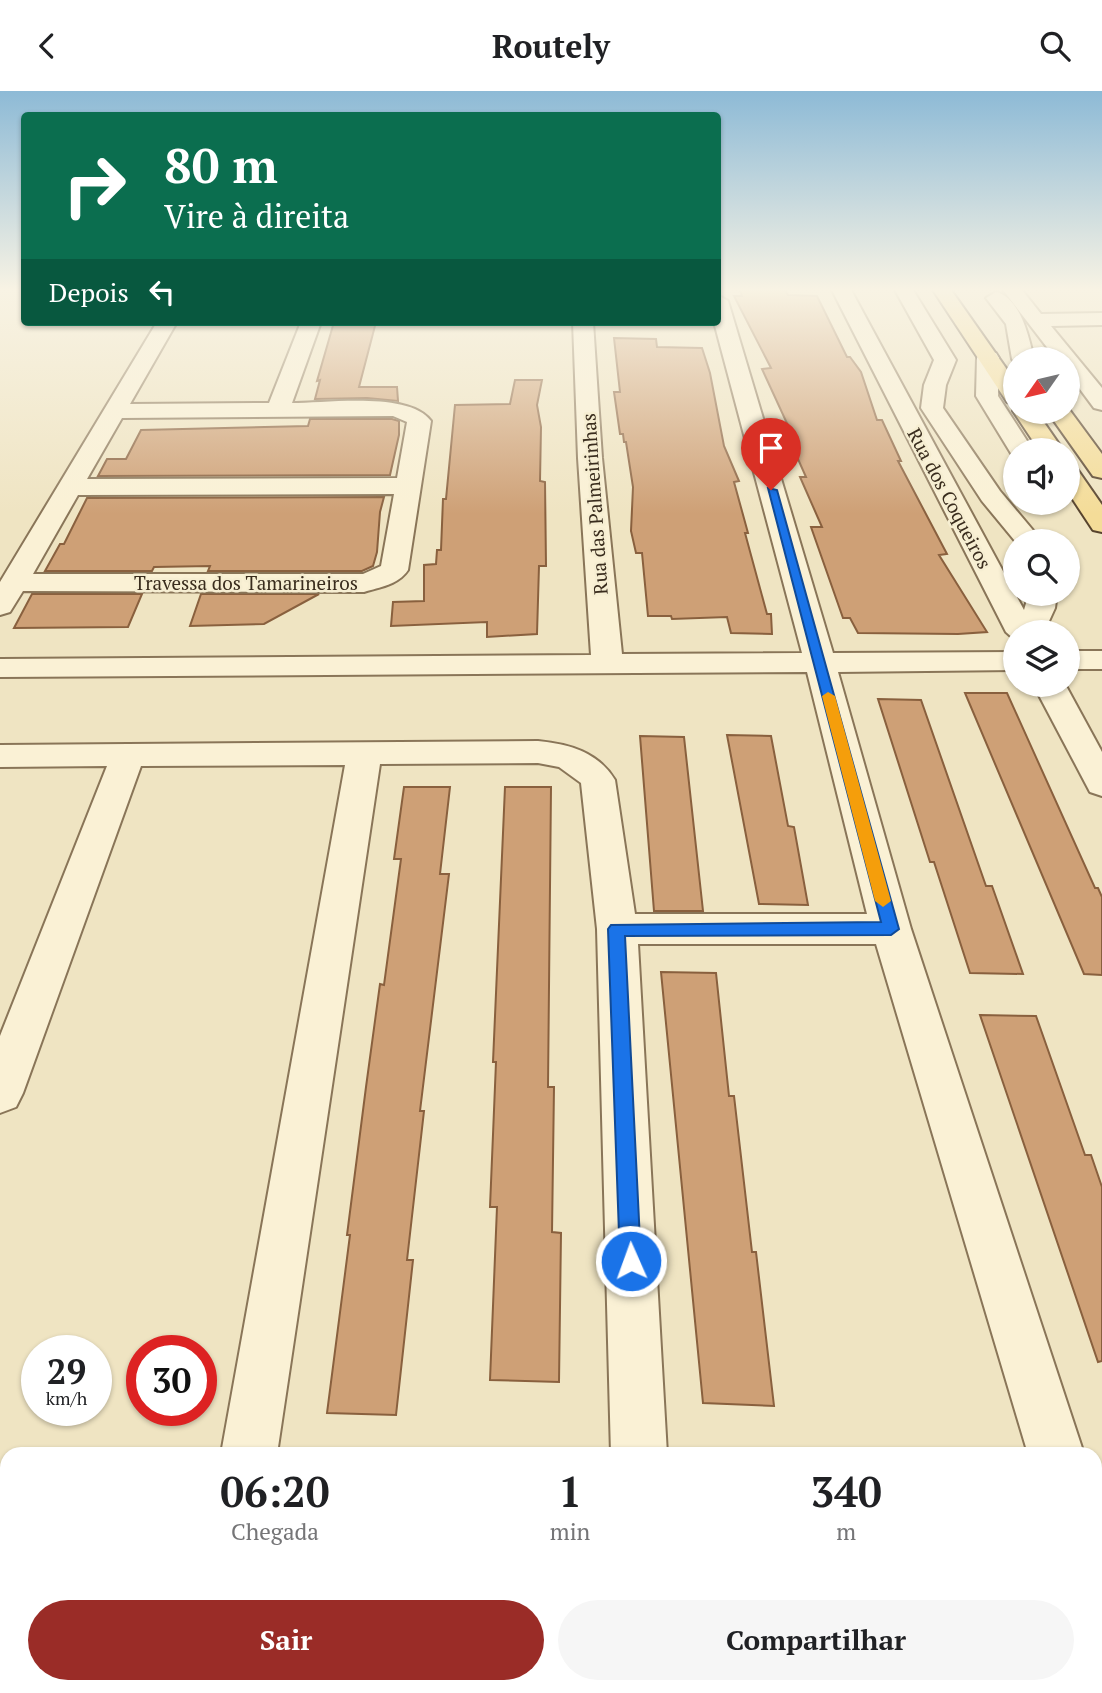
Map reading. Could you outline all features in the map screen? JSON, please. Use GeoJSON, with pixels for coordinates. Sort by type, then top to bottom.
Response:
{"type":"FeatureCollection","features":[{"type":"Feature","properties":{"kind":"main road"},"geometry":{"type":"LineString","coordinates":[[993,365],[1003,380]]}},
{"type":"Feature","properties":{"kind":"main road"},"geometry":{"type":"LineString","coordinates":[[1068,424],[1102,471]]}},
{"type":"Feature","properties":{"kind":"main road"},"geometry":{"type":"LineString","coordinates":[[1080,492],[1102,524]]}},
{"type":"Feature","properties":{"kind":"street"},"geometry":{"type":"LineString","coordinates":[[0,606],[142,365]]}},
{"type":"Feature","properties":{"kind":"street"},"geometry":{"type":"LineString","coordinates":[[278,410],[295,365]]}},
{"type":"Feature","properties":{"kind":"street","name":"Rua das Palmeirinhas"},"geometry":{"type":"LineString","coordinates":[[586,365],[605,654]]}},
{"type":"Feature","properties":{"kind":"street"},"geometry":{"type":"LineString","coordinates":[[735,365],[817,653],[891,929],[1054,1447]]}},
{"type":"Feature","properties":{"kind":"street","name":"Rua dos Coqueiros"},"geometry":{"type":"LineString","coordinates":[[880,365],[1015,620]]}},
{"type":"Feature","properties":{"kind":"street"},"geometry":{"type":"LineString","coordinates":[[943,365],[935,386],[932,408],[991,496],[1019,529]]}},
{"type":"Feature","properties":{"kind":"street"},"geometry":{"type":"LineString","coordinates":[[988,365],[987,396],[1013,438]]}},
{"type":"Feature","properties":{"kind":"street"},"geometry":{"type":"LineString","coordinates":[[1083,369],[1102,403]]}},
{"type":"Feature","properties":{"kind":"street","name":"Travessa dos Tamarineiros"},"geometry":{"type":"LineString","coordinates":[[14,582],[364,583],[394,570],[419,421],[413,415],[395,409],[115,411]]}},
{"type":"Feature","properties":{"kind":"street"},"geometry":{"type":"LineString","coordinates":[[72,487],[409,486]]}},
{"type":"Feature","properties":{"kind":"street"},"geometry":{"type":"LineString","coordinates":[[1080,504],[1102,524]]}},
{"type":"Feature","properties":{"kind":"street"},"geometry":{"type":"LineString","coordinates":[[1080,640],[1102,639]]}},
{"type":"Feature","properties":{"kind":"street"},"geometry":{"type":"LineString","coordinates":[[817,653],[1003,641]]}},
{"type":"Feature","properties":{"kind":"street"},"geometry":{"type":"LineString","coordinates":[[0,646],[605,654],[817,653],[1003,661]]}},
{"type":"Feature","properties":{"kind":"street"},"geometry":{"type":"LineString","coordinates":[[0,668],[605,654]]}},
{"type":"Feature","properties":{"kind":"street"},"geometry":{"type":"LineString","coordinates":[[1080,660],[1102,660]]}},
{"type":"Feature","properties":{"kind":"street"},"geometry":{"type":"LineString","coordinates":[[1056,697],[1102,784]]}},
{"type":"Feature","properties":{"kind":"street"},"geometry":{"type":"LineString","coordinates":[[0,756],[538,752],[568,757],[580,763],[598,780],[617,929],[639,1447]]}},
{"type":"Feature","properties":{"kind":"street"},"geometry":{"type":"LineString","coordinates":[[0,1093],[128,755]]}},
{"type":"Feature","properties":{"kind":"street"},"geometry":{"type":"LineString","coordinates":[[250,1447],[364,755]]}},
{"type":"Feature","properties":{"kind":"street"},"geometry":{"type":"LineString","coordinates":[[617,929],[891,929]]}},
{"type":"Feature","properties":{"kind":"building"},"geometry":{"type":"Polygon","coordinates":[[[322,365],[365,365],[359,387],[397,387],[398,401],[367,398],[315,399],[320,380],[317,381],[322,365]]]}},
{"type":"Feature","properties":{"kind":"building"},"geometry":{"type":"Polygon","coordinates":[[[617,365],[707,365],[724,446],[739,481],[734,482],[748,533],[745,533],[767,614],[771,614],[772,634],[731,633],[727,617],[672,619],[671,616],[648,616],[642,553],[636,553],[631,531],[633,487],[626,442],[623,434],[620,434],[614,392],[620,392],[617,365]]]}},
{"type":"Feature","properties":{"kind":"building"},"geometry":{"type":"Polygon","coordinates":[[[769,365],[856,365],[861,372],[877,420],[882,420],[901,461],[898,461],[947,554],[939,555],[987,632],[858,633],[850,618],[843,618],[811,527],[822,527],[800,477],[806,477],[786,432],[791,432],[762,369],[771,368],[769,365]]]}},
{"type":"Feature","properties":{"kind":"building"},"geometry":{"type":"Polygon","coordinates":[[[515,380],[542,380],[537,405],[541,427],[540,481],[545,482],[546,566],[539,566],[537,634],[487,637],[487,622],[391,626],[393,602],[424,601],[424,565],[436,564],[437,550],[441,550],[443,499],[446,499],[455,405],[510,404],[515,380]]]}},
{"type":"Feature","properties":{"kind":"building"},"geometry":{"type":"Polygon","coordinates":[[[310,419],[399,421],[399,435],[390,475],[98,476],[107,459],[126,459],[141,430],[308,426],[310,419]]]}},
{"type":"Feature","properties":{"kind":"building"},"geometry":{"type":"Polygon","coordinates":[[[384,497],[373,566],[362,571],[208,571],[210,566],[154,567],[152,571],[45,571],[60,544],[64,544],[87,498],[384,497]]]}},
{"type":"Feature","properties":{"kind":"building"},"geometry":{"type":"Polygon","coordinates":[[[32,594],[142,594],[128,627],[14,628],[32,594]]]}},
{"type":"Feature","properties":{"kind":"building"},"geometry":{"type":"Polygon","coordinates":[[[201,594],[319,594],[264,624],[190,626],[201,594]]]}},
{"type":"Feature","properties":{"kind":"building"},"geometry":{"type":"Polygon","coordinates":[[[965,693],[1003,693],[1003,697],[1009,697],[1095,888],[1098,888],[1102,897],[1102,975],[1084,974],[965,693]]]}},
{"type":"Feature","properties":{"kind":"building"},"geometry":{"type":"Polygon","coordinates":[[[878,699],[921,700],[986,886],[992,886],[1023,974],[970,973],[934,862],[930,862],[878,699]]]}},
{"type":"Feature","properties":{"kind":"building"},"geometry":{"type":"Polygon","coordinates":[[[727,735],[771,736],[788,826],[794,827],[808,905],[759,904],[727,735]]]}},
{"type":"Feature","properties":{"kind":"building"},"geometry":{"type":"Polygon","coordinates":[[[640,736],[684,737],[703,911],[654,911],[640,736]]]}},
{"type":"Feature","properties":{"kind":"building"},"geometry":{"type":"Polygon","coordinates":[[[404,787],[450,787],[440,874],[449,874],[420,1111],[424,1111],[407,1260],[413,1260],[396,1415],[327,1413],[366,1087],[380,984],[384,985],[401,859],[394,859],[404,787]]]}},
{"type":"Feature","properties":{"kind":"building"},"geometry":{"type":"Polygon","coordinates":[[[505,787],[551,787],[548,1087],[554,1087],[552,1232],[561,1233],[559,1382],[490,1380],[497,1207],[490,1207],[496,1062],[493,1062],[505,787]]]}},
{"type":"Feature","properties":{"kind":"building"},"geometry":{"type":"Polygon","coordinates":[[[661,972],[716,973],[729,1096],[734,1096],[752,1252],[756,1252],[774,1406],[703,1403],[661,972]]]}},
{"type":"Feature","properties":{"kind":"building"},"geometry":{"type":"Polygon","coordinates":[[[980,1015],[1036,1016],[1085,1155],[1091,1155],[1102,1187],[1102,1361],[1098,1362],[980,1015]]]}},
{"type":"Feature","properties":{"kind":"slow traffic"},"geometry":{"type":"LineString","coordinates":[[828,696],[883,901]]}},
{"type":"Feature","properties":{"kind":"route"},"geometry":{"type":"LineString","coordinates":[[631,1261],[617,929],[891,929],[815,643],[771,490]]}}]}
